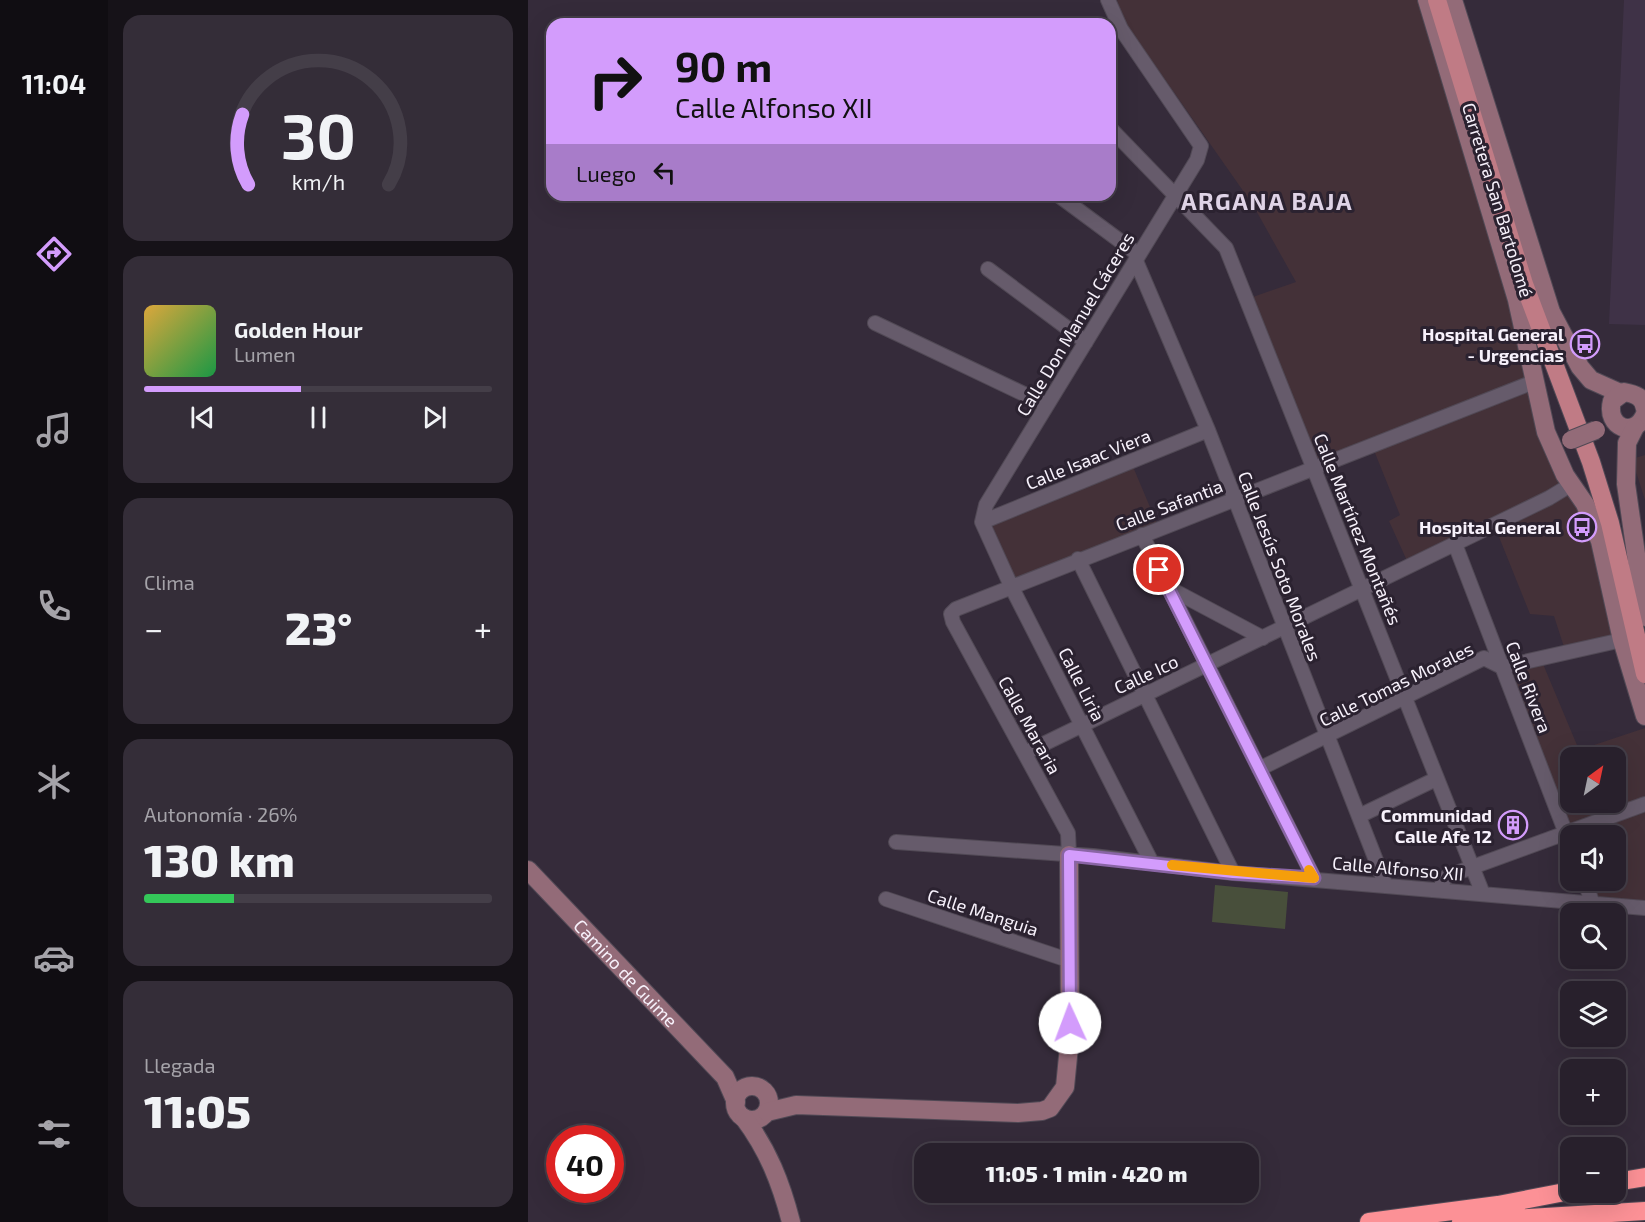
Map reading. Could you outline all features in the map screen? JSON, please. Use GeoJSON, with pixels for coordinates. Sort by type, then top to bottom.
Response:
{"type":"FeatureCollection","features":[{"type":"Feature","properties":{"kind":"highway"},"geometry":{"type":"LineString","coordinates":[[1626,1180],[1645,1177]]}},
{"type":"Feature","properties":{"kind":"highway"},"geometry":{"type":"LineString","coordinates":[[1369,1222],[1498,1205],[1560,1193]]}},
{"type":"Feature","properties":{"kind":"highway"},"geometry":{"type":"LineString","coordinates":[[1461,1222],[1645,1210]]}},
{"type":"Feature","properties":{"kind":"main road","name":"Carretera San Bartolomé"},"geometry":{"type":"LineString","coordinates":[[1437,0],[1527,294],[1594,472],[1610,523],[1645,674]]}},
{"type":"Feature","properties":{"kind":"main road","name":"Carretera San Bartolomé"},"geometry":{"type":"LineString","coordinates":[[1443,0],[1530,283],[1597,457],[1617,521],[1645,654]]}},
{"type":"Feature","properties":{"kind":"street","name":"Calle Don Manuel Cáceres"},"geometry":{"type":"LineString","coordinates":[[982,522],[986,505],[1197,160],[1201,146],[1121,28],[1107,0]]}},
{"type":"Feature","properties":{"kind":"street","name":"Carretera San Bartolomé"},"geometry":{"type":"LineString","coordinates":[[1427,0],[1517,300],[1546,432],[1600,541],[1622,640]]}},
{"type":"Feature","properties":{"kind":"street","name":"Carretera San Bartolomé"},"geometry":{"type":"LineString","coordinates":[[1453,0],[1544,292],[1564,338],[1591,380],[1620,393]]}},
{"type":"Feature","properties":{"kind":"street","name":"Calle Martínez Montañés"},"geometry":{"type":"LineString","coordinates":[[1116,134],[1226,248],[1483,894]]}},
{"type":"Feature","properties":{"kind":"street"},"geometry":{"type":"LineString","coordinates":[[1066,201],[1138,258]]}},
{"type":"Feature","properties":{"kind":"street","name":"Calle Jesús Soto Morales"},"geometry":{"type":"LineString","coordinates":[[1138,258],[1208,430],[1386,886]]}},
{"type":"Feature","properties":{"kind":"street"},"geometry":{"type":"LineString","coordinates":[[988,269],[1086,342]]}},
{"type":"Feature","properties":{"kind":"street"},"geometry":{"type":"LineString","coordinates":[[874,323],[1047,405]]}},
{"type":"Feature","properties":{"kind":"street","name":"Calle Safantia"},"geometry":{"type":"LineString","coordinates":[[951,614],[956,609],[1078,560],[1536,381]]}},
{"type":"Feature","properties":{"kind":"street"},"geometry":{"type":"LineString","coordinates":[[1642,417],[1623,428],[1613,422],[1609,411],[1612,401],[1620,393],[1636,394],[1644,403],[1642,417],[1627,443],[1626,465],[1633,545],[1644,603]]}},
{"type":"Feature","properties":{"kind":"street"},"geometry":{"type":"LineString","coordinates":[[1553,449],[1613,422]]}},
{"type":"Feature","properties":{"kind":"street","name":"Calle Isaac Viera"},"geometry":{"type":"LineString","coordinates":[[982,522],[1208,430]]}},
{"type":"Feature","properties":{"kind":"street","name":"Calle Ico"},"geometry":{"type":"LineString","coordinates":[[1025,753],[1285,628],[1362,588],[1549,498],[1572,484]]}},
{"type":"Feature","properties":{"kind":"street","name":"Calle Liria"},"geometry":{"type":"LineString","coordinates":[[982,522],[1012,588],[1152,863]]}},
{"type":"Feature","properties":{"kind":"street"},"geometry":{"type":"LineString","coordinates":[[1142,535],[1314,878]]}},
{"type":"Feature","properties":{"kind":"street","name":"Calle Rivera"},"geometry":{"type":"LineString","coordinates":[[1455,544],[1563,825]]}},
{"type":"Feature","properties":{"kind":"street"},"geometry":{"type":"LineString","coordinates":[[1633,545],[1645,564]]}},
{"type":"Feature","properties":{"kind":"street"},"geometry":{"type":"LineString","coordinates":[[1078,560],[1233,873]]}},
{"type":"Feature","properties":{"kind":"street"},"geometry":{"type":"LineString","coordinates":[[1167,587],[1263,638]]}},
{"type":"Feature","properties":{"kind":"street","name":"Calle Mararia"},"geometry":{"type":"LineString","coordinates":[[951,614],[953,622],[1068,833],[1069,855]]}},
{"type":"Feature","properties":{"kind":"street"},"geometry":{"type":"LineString","coordinates":[[1622,640],[1645,716]]}},
{"type":"Feature","properties":{"kind":"street","name":"Calle Tomas Morales"},"geometry":{"type":"LineString","coordinates":[[1259,769],[1484,658],[1502,667],[1622,640]]}},
{"type":"Feature","properties":{"kind":"street"},"geometry":{"type":"LineString","coordinates":[[1359,816],[1436,779]]}},
{"type":"Feature","properties":{"kind":"street"},"geometry":{"type":"LineString","coordinates":[[1597,825],[1645,804]]}},
{"type":"Feature","properties":{"kind":"street"},"geometry":{"type":"LineString","coordinates":[[1443,890],[1442,882],[1448,876],[1472,866],[1560,840]]}},
{"type":"Feature","properties":{"kind":"street","name":"Calle Alfonso XII"},"geometry":{"type":"LineString","coordinates":[[896,842],[1069,855],[1233,873],[1314,878],[1582,903]]}},
{"type":"Feature","properties":{"kind":"street"},"geometry":{"type":"LineString","coordinates":[[761,1140],[766,1113],[769,1104],[757,1089],[739,1093],[740,1110],[757,1119],[766,1113],[796,1105],[1018,1113],[1042,1111],[1050,1107],[1065,1087],[1071,1036],[1068,960],[1069,855]]}},
{"type":"Feature","properties":{"kind":"street","name":"Camino de Guime"},"geometry":{"type":"LineString","coordinates":[[528,870],[725,1077],[740,1110],[761,1140],[780,1181],[791,1222]]}},
{"type":"Feature","properties":{"kind":"street","name":"Calle Manguia"},"geometry":{"type":"LineString","coordinates":[[886,899],[1068,960]]}},
{"type":"Feature","properties":{"kind":"street","name":"Calle Alfonso XII"},"geometry":{"type":"LineString","coordinates":[[1626,907],[1645,908]]}},
{"type":"Feature","properties":{"kind":"street","name":"Camino de Guime"},"geometry":{"type":"LineString","coordinates":[[725,1077],[796,1105]]}},
{"type":"Feature","properties":{"kind":"shaded area"},"geometry":{"type":"Polygon","coordinates":[[[1117,0],[1423,0],[1530,372],[1581,504],[1619,638],[1565,650],[1554,616],[1530,614],[1493,522],[1408,563],[1389,521],[1400,515],[1371,443],[1316,465],[1250,298],[1296,282],[1253,205],[1124,21],[1117,0]]]}},
{"type":"Feature","properties":{"kind":"shaded area"},"geometry":{"type":"Polygon","coordinates":[[[1624,0],[1645,0],[1645,325],[1609,324],[1624,0]]]}},
{"type":"Feature","properties":{"kind":"shaded area"},"geometry":{"type":"Polygon","coordinates":[[[1645,455],[1645,500],[1632,459],[1645,455]]]}},
{"type":"Feature","properties":{"kind":"shaded area"},"geometry":{"type":"Polygon","coordinates":[[[1131,462],[1158,526],[1014,584],[985,523],[1131,462]]]}},
{"type":"Feature","properties":{"kind":"shaded area"},"geometry":{"type":"Polygon","coordinates":[[[1543,664],[1578,747],[1560,747],[1560,810],[1506,669],[1543,664]]]}},
{"type":"Feature","properties":{"kind":"shaded area"},"geometry":{"type":"Polygon","coordinates":[[[1645,728],[1645,905],[1595,899],[1592,891],[1626,891],[1626,825],[1566,825],[1561,813],[1626,813],[1626,747],[1588,747],[1645,728]]]}},
{"type":"Feature","properties":{"kind":"green space"},"geometry":{"type":"Polygon","coordinates":[[[1215,885],[1288,892],[1285,929],[1212,922],[1215,885]]]}},
{"type":"Feature","properties":{"kind":"slow traffic"},"geometry":{"type":"LineString","coordinates":[[1172,865],[1233,873],[1314,878],[1309,870]]}},
{"type":"Feature","properties":{"kind":"place","name":"Hospital General - Urgencias"},"geometry":{"type":"Point","coordinates":[1585,344]}},
{"type":"Feature","properties":{"kind":"place","name":"Hospital General"},"geometry":{"type":"Point","coordinates":[1582,527]}},
{"type":"Feature","properties":{"kind":"place","name":"Communidad Calle Afe 12"},"geometry":{"type":"Point","coordinates":[1513,825]}},
{"type":"Feature","properties":{"kind":"district","name":"ARGANA BAJA"},"geometry":{"type":"Point","coordinates":[1267,200]}},
{"type":"Feature","properties":{"kind":"route"},"geometry":{"type":"LineString","coordinates":[[1070,1023],[1069,855],[1233,873],[1314,878],[1159,570]]}}]}
